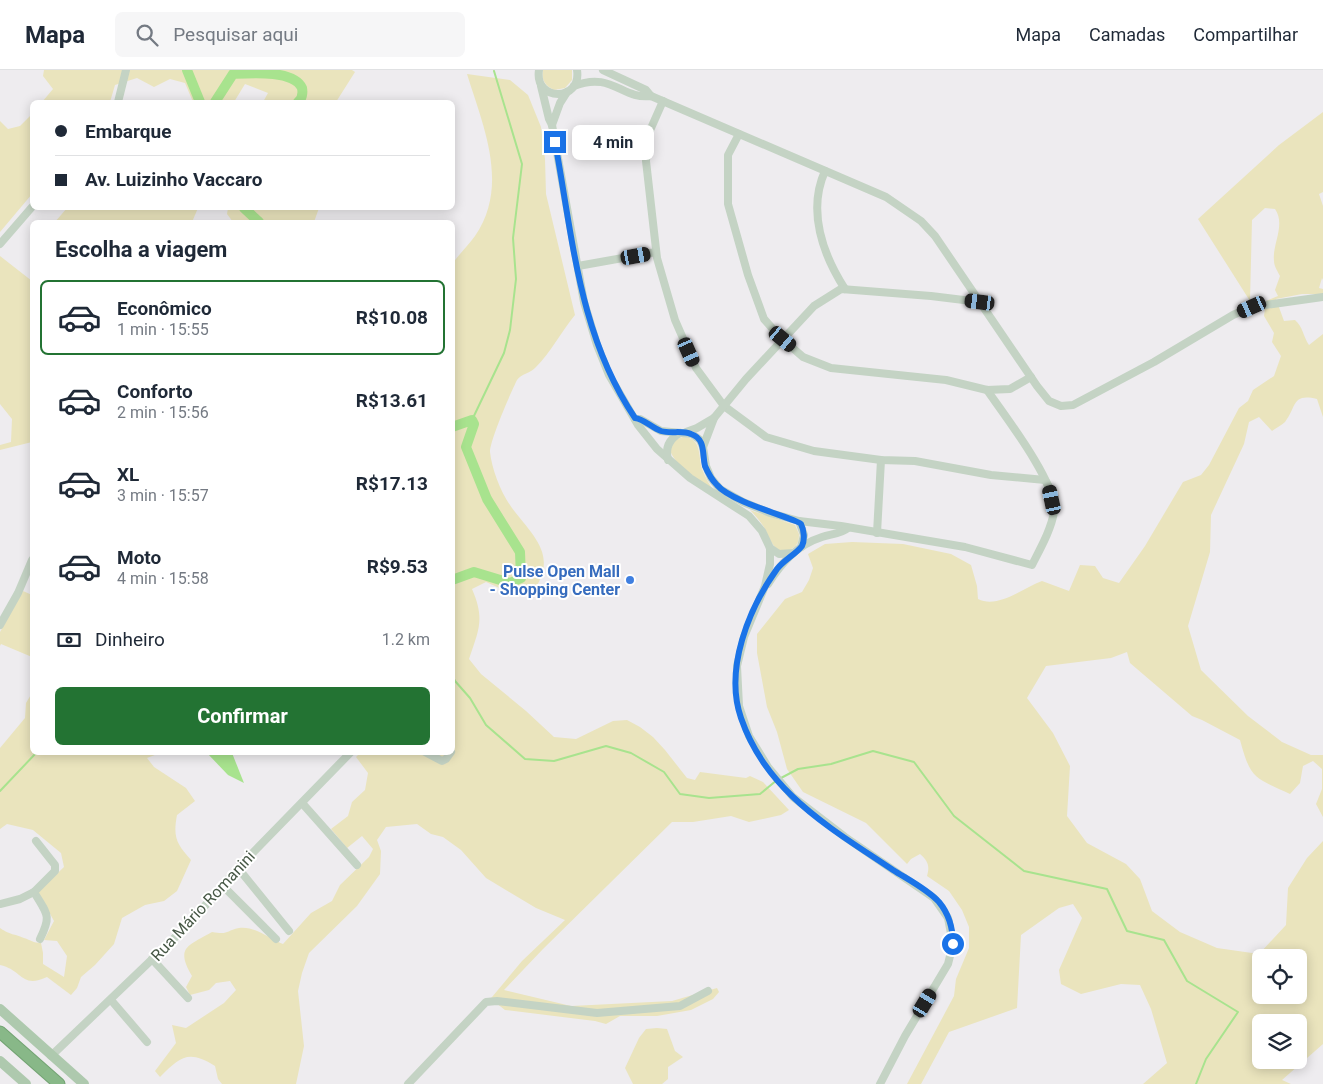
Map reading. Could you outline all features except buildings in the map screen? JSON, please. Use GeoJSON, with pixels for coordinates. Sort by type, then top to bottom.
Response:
{"type":"FeatureCollection","features":[{"type":"Feature","properties":{"kind":"highway"},"geometry":{"type":"LineString","coordinates":[[0,1032],[59,1084]]}},
{"type":"Feature","properties":{"kind":"highway"},"geometry":{"type":"LineString","coordinates":[[0,1043],[47,1084]]}},
{"type":"Feature","properties":{"kind":"main road"},"geometry":{"type":"LineString","coordinates":[[0,1009],[84,1084]]}},
{"type":"Feature","properties":{"kind":"main road"},"geometry":{"type":"LineString","coordinates":[[0,1061],[26,1084]]}},
{"type":"Feature","properties":{"kind":"street"},"geometry":{"type":"LineString","coordinates":[[118,100],[126,70]]}},
{"type":"Feature","properties":{"kind":"street"},"geometry":{"type":"LineString","coordinates":[[530,70],[538,73],[552,125],[586,310],[609,375],[647,437],[668,460],[701,486],[749,516],[762,531],[770,548],[770,564],[765,586],[741,646],[738,666],[737,696],[745,726],[757,751],[776,778],[793,797],[851,842],[934,898],[946,913],[950,924],[953,944],[948,964],[901,1043],[880,1084]]}},
{"type":"Feature","properties":{"kind":"street"},"geometry":{"type":"LineString","coordinates":[[574,86],[577,70]]}},
{"type":"Feature","properties":{"kind":"street"},"geometry":{"type":"LineString","coordinates":[[603,70],[646,90],[651,96],[664,102],[872,190],[921,222],[935,236],[1049,401],[1061,406],[1073,405],[1171,352],[1233,315],[1252,307],[1323,297]]}},
{"type":"Feature","properties":{"kind":"street"},"geometry":{"type":"LineString","coordinates":[[552,125],[560,103],[567,92],[574,86],[587,82],[603,82],[643,97],[651,96]]}},
{"type":"Feature","properties":{"kind":"street"},"geometry":{"type":"LineString","coordinates":[[541,86],[553,94],[567,92]]}},
{"type":"Feature","properties":{"kind":"street"},"geometry":{"type":"LineString","coordinates":[[664,102],[648,135],[646,161],[656,252],[675,320],[696,368],[724,406],[766,437],[814,451],[881,460],[915,461],[991,475],[1045,480]]}},
{"type":"Feature","properties":{"kind":"street"},"geometry":{"type":"LineString","coordinates":[[739,134],[728,156],[728,204],[748,275],[764,319],[804,357],[831,368],[946,380],[987,390],[1010,389],[1031,377]]}},
{"type":"Feature","properties":{"kind":"street"},"geometry":{"type":"LineString","coordinates":[[825,171],[818,186],[818,223],[824,250],[833,270],[846,289]]}},
{"type":"Feature","properties":{"kind":"street"},"geometry":{"type":"LineString","coordinates":[[0,244],[30,210]]}},
{"type":"Feature","properties":{"kind":"street"},"geometry":{"type":"LineString","coordinates":[[578,266],[656,252]]}},
{"type":"Feature","properties":{"kind":"street"},"geometry":{"type":"LineString","coordinates":[[980,302],[841,289],[814,306],[746,379],[714,418],[703,447],[704,460],[715,484],[725,493],[757,508],[799,521],[965,547],[1032,565],[1054,511],[1050,489],[987,390]]}},
{"type":"Feature","properties":{"kind":"street"},"geometry":{"type":"LineString","coordinates":[[635,418],[661,431],[683,432],[697,437],[703,447]]}},
{"type":"Feature","properties":{"kind":"street"},"geometry":{"type":"LineString","coordinates":[[668,460],[669,444],[683,432],[697,428],[714,418]]}},
{"type":"Feature","properties":{"kind":"street"},"geometry":{"type":"LineString","coordinates":[[877,533],[881,460]]}},
{"type":"Feature","properties":{"kind":"street"},"geometry":{"type":"LineString","coordinates":[[799,521],[804,535],[801,547]]}},
{"type":"Feature","properties":{"kind":"street"},"geometry":{"type":"LineString","coordinates":[[765,586],[782,563],[801,547],[825,536],[843,533],[848,528]]}},
{"type":"Feature","properties":{"kind":"street"},"geometry":{"type":"LineString","coordinates":[[770,548],[779,554],[794,552]]}},
{"type":"Feature","properties":{"kind":"street"},"geometry":{"type":"LineString","coordinates":[[0,625],[30,564]]}},
{"type":"Feature","properties":{"kind":"street","name":"Rua Mário Romanini"},"geometry":{"type":"LineString","coordinates":[[51,1056],[189,924],[238,868],[349,755]]}},
{"type":"Feature","properties":{"kind":"street"},"geometry":{"type":"LineString","coordinates":[[431,755],[442,761],[450,755]]}},
{"type":"Feature","properties":{"kind":"street"},"geometry":{"type":"LineString","coordinates":[[302,803],[357,865]]}},
{"type":"Feature","properties":{"kind":"street"},"geometry":{"type":"LineString","coordinates":[[0,904],[20,899],[34,892],[55,871],[55,866],[36,841]]}},
{"type":"Feature","properties":{"kind":"street"},"geometry":{"type":"LineString","coordinates":[[238,868],[289,931]]}},
{"type":"Feature","properties":{"kind":"street"},"geometry":{"type":"LineString","coordinates":[[222,885],[276,939]]}},
{"type":"Feature","properties":{"kind":"street"},"geometry":{"type":"LineString","coordinates":[[34,892],[48,914],[48,920],[40,939]]}},
{"type":"Feature","properties":{"kind":"street"},"geometry":{"type":"LineString","coordinates":[[152,959],[188,998]]}},
{"type":"Feature","properties":{"kind":"street"},"geometry":{"type":"LineString","coordinates":[[408,1084],[486,1002],[497,1001],[596,1013],[680,1006],[708,991]]}},
{"type":"Feature","properties":{"kind":"street"},"geometry":{"type":"LineString","coordinates":[[111,1000],[147,1042]]}},
{"type":"Feature","properties":{"kind":"shaded area"},"geometry":{"type":"Polygon","coordinates":[[[44,70],[352,70],[355,72],[337,100],[264,100],[268,93],[245,84],[235,100],[192,100],[185,83],[170,79],[154,87],[137,78],[115,85],[111,100],[44,100],[53,89],[43,76],[44,70]]]}},
{"type":"Feature","properties":{"kind":"shaded area"},"geometry":{"type":"Polygon","coordinates":[[[543,70],[572,70],[572,80],[565,88],[554,90],[544,82],[543,70]]]}},
{"type":"Feature","properties":{"kind":"shaded area"},"geometry":{"type":"Polygon","coordinates":[[[467,74],[510,80],[528,95],[541,127],[545,159],[546,194],[575,315],[534,369],[517,380],[497,427],[490,452],[495,474],[504,495],[541,548],[544,558],[543,569],[539,581],[531,594],[517,596],[486,582],[472,589],[478,608],[479,624],[476,640],[469,659],[481,674],[554,737],[576,739],[613,721],[627,720],[653,737],[687,778],[695,780],[700,772],[746,778],[750,776],[763,782],[789,810],[781,815],[749,822],[731,816],[693,822],[672,822],[504,990],[571,1006],[672,1001],[717,988],[719,992],[713,999],[691,1010],[657,1016],[620,1016],[606,1024],[505,1010],[496,1003],[487,1003],[522,961],[565,920],[536,908],[486,878],[461,850],[443,837],[431,834],[417,824],[386,827],[377,840],[381,851],[380,874],[357,906],[309,953],[298,991],[304,1046],[296,1084],[222,1084],[218,1079],[215,1066],[198,1058],[191,1057],[179,1060],[160,1077],[155,1071],[176,1043],[172,1025],[186,1028],[224,1003],[236,990],[230,981],[216,983],[209,990],[190,995],[186,987],[192,976],[185,959],[187,948],[212,932],[224,933],[239,928],[257,931],[283,944],[311,913],[332,901],[340,885],[369,857],[373,849],[362,836],[347,848],[331,829],[348,816],[352,802],[365,790],[368,773],[356,757],[358,755],[455,755],[455,261],[475,236],[485,217],[491,196],[490,155],[480,114],[467,74]]]}},
{"type":"Feature","properties":{"kind":"shaded area"},"geometry":{"type":"Polygon","coordinates":[[[1323,112],[1323,192],[1319,194],[1323,206],[1323,280],[1322,278],[1319,288],[1323,289],[1323,294],[1302,294],[1276,299],[1284,321],[1295,320],[1309,345],[1323,334],[1323,417],[1317,399],[1303,398],[1296,403],[1285,422],[1272,431],[1259,417],[1249,422],[1244,444],[1211,515],[1210,552],[1188,626],[1201,670],[1248,716],[1282,742],[1311,755],[1323,755],[1323,817],[1316,804],[1322,789],[1322,769],[1313,761],[1303,766],[1300,783],[1290,794],[1261,780],[1247,763],[1240,740],[1192,716],[1130,663],[1127,652],[1111,658],[1046,666],[1027,698],[1053,733],[1070,766],[1067,816],[1087,843],[1126,864],[1140,879],[1152,911],[1180,932],[1217,948],[1252,953],[1252,1004],[1307,1004],[1307,949],[1264,949],[1286,925],[1288,888],[1307,858],[1323,841],[1323,1044],[1307,1058],[1307,1014],[1252,1014],[1252,1069],[1295,1069],[1282,1080],[1291,1084],[1143,1084],[1167,1063],[1151,1009],[1140,985],[1121,984],[1081,994],[1061,984],[1059,970],[1082,918],[1073,904],[1059,908],[1021,935],[1017,1008],[949,1032],[921,1084],[907,1084],[954,996],[956,979],[969,948],[969,927],[962,910],[949,891],[927,876],[928,864],[920,854],[911,859],[907,864],[866,823],[803,792],[787,769],[777,732],[767,707],[757,653],[757,634],[785,599],[802,592],[813,568],[808,554],[825,544],[852,542],[903,544],[951,554],[971,565],[977,586],[978,599],[986,601],[1002,600],[1042,581],[1069,591],[1080,565],[1095,566],[1103,578],[1119,583],[1145,546],[1183,482],[1201,475],[1209,465],[1239,408],[1248,401],[1253,390],[1274,376],[1281,356],[1272,342],[1274,333],[1264,316],[1266,301],[1278,296],[1275,290],[1280,276],[1275,265],[1274,255],[1279,221],[1275,209],[1265,208],[1252,220],[1250,301],[1198,219],[1279,145],[1323,112]]]}},
{"type":"Feature","properties":{"kind":"shaded area"},"geometry":{"type":"Polygon","coordinates":[[[30,116],[30,196],[0,232],[0,121],[8,129],[20,126],[30,116]]]}},
{"type":"Feature","properties":{"kind":"shaded area"},"geometry":{"type":"Polygon","coordinates":[[[65,210],[197,210],[193,220],[57,220],[65,210]]]}},
{"type":"Feature","properties":{"kind":"shaded area"},"geometry":{"type":"Polygon","coordinates":[[[228,210],[318,210],[315,220],[232,220],[227,214],[228,210]]]}},
{"type":"Feature","properties":{"kind":"shaded area"},"geometry":{"type":"Polygon","coordinates":[[[0,256],[30,279],[30,442],[0,450],[0,445],[11,442],[12,419],[0,404],[0,256]]]}},
{"type":"Feature","properties":{"kind":"shaded area"},"geometry":{"type":"Polygon","coordinates":[[[683,437],[693,440],[696,444],[702,469],[714,491],[689,473],[673,457],[670,449],[673,442],[683,437]]]}},
{"type":"Feature","properties":{"kind":"shaded area"},"geometry":{"type":"Polygon","coordinates":[[[750,510],[795,525],[799,534],[796,545],[787,551],[782,551],[774,546],[762,524],[750,510]]]}},
{"type":"Feature","properties":{"kind":"shaded area"},"geometry":{"type":"Polygon","coordinates":[[[23,591],[30,594],[30,656],[1,644],[0,646],[0,632],[23,591]]]}},
{"type":"Feature","properties":{"kind":"shaded area"},"geometry":{"type":"Polygon","coordinates":[[[30,696],[30,755],[155,755],[147,758],[154,767],[186,788],[195,801],[177,815],[175,829],[177,839],[191,860],[177,891],[164,901],[145,905],[122,918],[114,944],[81,977],[77,988],[71,995],[47,977],[32,981],[27,980],[8,967],[0,965],[0,928],[41,943],[43,964],[64,977],[67,956],[57,941],[44,940],[54,921],[38,892],[64,867],[61,853],[33,830],[7,824],[0,829],[0,748],[25,718],[26,703],[30,696]]]}},
{"type":"Feature","properties":{"kind":"shaded area"},"geometry":{"type":"Polygon","coordinates":[[[209,755],[233,755],[244,783],[228,775],[209,755]]]}},
{"type":"Feature","properties":{"kind":"shaded area"},"geometry":{"type":"Polygon","coordinates":[[[646,1029],[667,1029],[675,1051],[683,1057],[668,1067],[668,1079],[662,1084],[633,1084],[625,1068],[639,1038],[646,1029]]]}},
{"type":"Feature","properties":{"kind":"waterway"},"geometry":{"type":"LineString","coordinates":[[187,70],[199,100]]}},
{"type":"Feature","properties":{"kind":"waterway"},"geometry":{"type":"LineString","coordinates":[[472,420],[504,353],[510,330],[516,279],[513,238],[522,164],[494,71]]}},
{"type":"Feature","properties":{"kind":"waterway"},"geometry":{"type":"LineString","coordinates":[[216,100],[233,74],[251,73],[282,75],[291,78],[298,82],[302,88],[300,100]]}},
{"type":"Feature","properties":{"kind":"waterway"},"geometry":{"type":"LineString","coordinates":[[246,210],[257,220]]}},
{"type":"Feature","properties":{"kind":"waterway"},"geometry":{"type":"LineString","coordinates":[[455,426],[472,420],[474,424],[466,447],[487,499],[520,552],[521,578],[510,583],[474,572],[455,579]]}},
{"type":"Feature","properties":{"kind":"waterway"},"geometry":{"type":"LineString","coordinates":[[455,681],[470,698],[486,725],[525,759],[554,761],[606,746],[631,753],[664,772],[680,794],[709,798],[760,794],[777,780]]}},
{"type":"Feature","properties":{"kind":"waterway"},"geometry":{"type":"LineString","coordinates":[[781,778],[798,769],[831,764],[873,751],[914,762],[954,816],[1024,871],[1107,889],[1127,931],[1164,940],[1187,981],[1238,1012],[1206,1059],[1196,1084]]}},
{"type":"Feature","properties":{"kind":"waterway"},"geometry":{"type":"LineString","coordinates":[[0,791],[34,755]]}},
{"type":"Feature","properties":{"kind":"place","name":"Pulse Open Mall - Shopping Center"},"geometry":{"type":"Point","coordinates":[630,580]}},
{"type":"Feature","properties":{"kind":"route"},"geometry":{"type":"LineString","coordinates":[[555,142],[588,317],[602,359],[626,405],[635,418],[640,419],[655,429],[674,433],[686,432],[697,437],[702,443],[708,472],[720,489],[770,514],[799,521],[803,531],[804,539],[801,547],[782,563],[765,586],[741,646],[737,676],[737,696],[741,716],[749,736],[768,767],[793,797],[864,851],[934,898],[948,918],[952,930],[953,944]]}}]}
